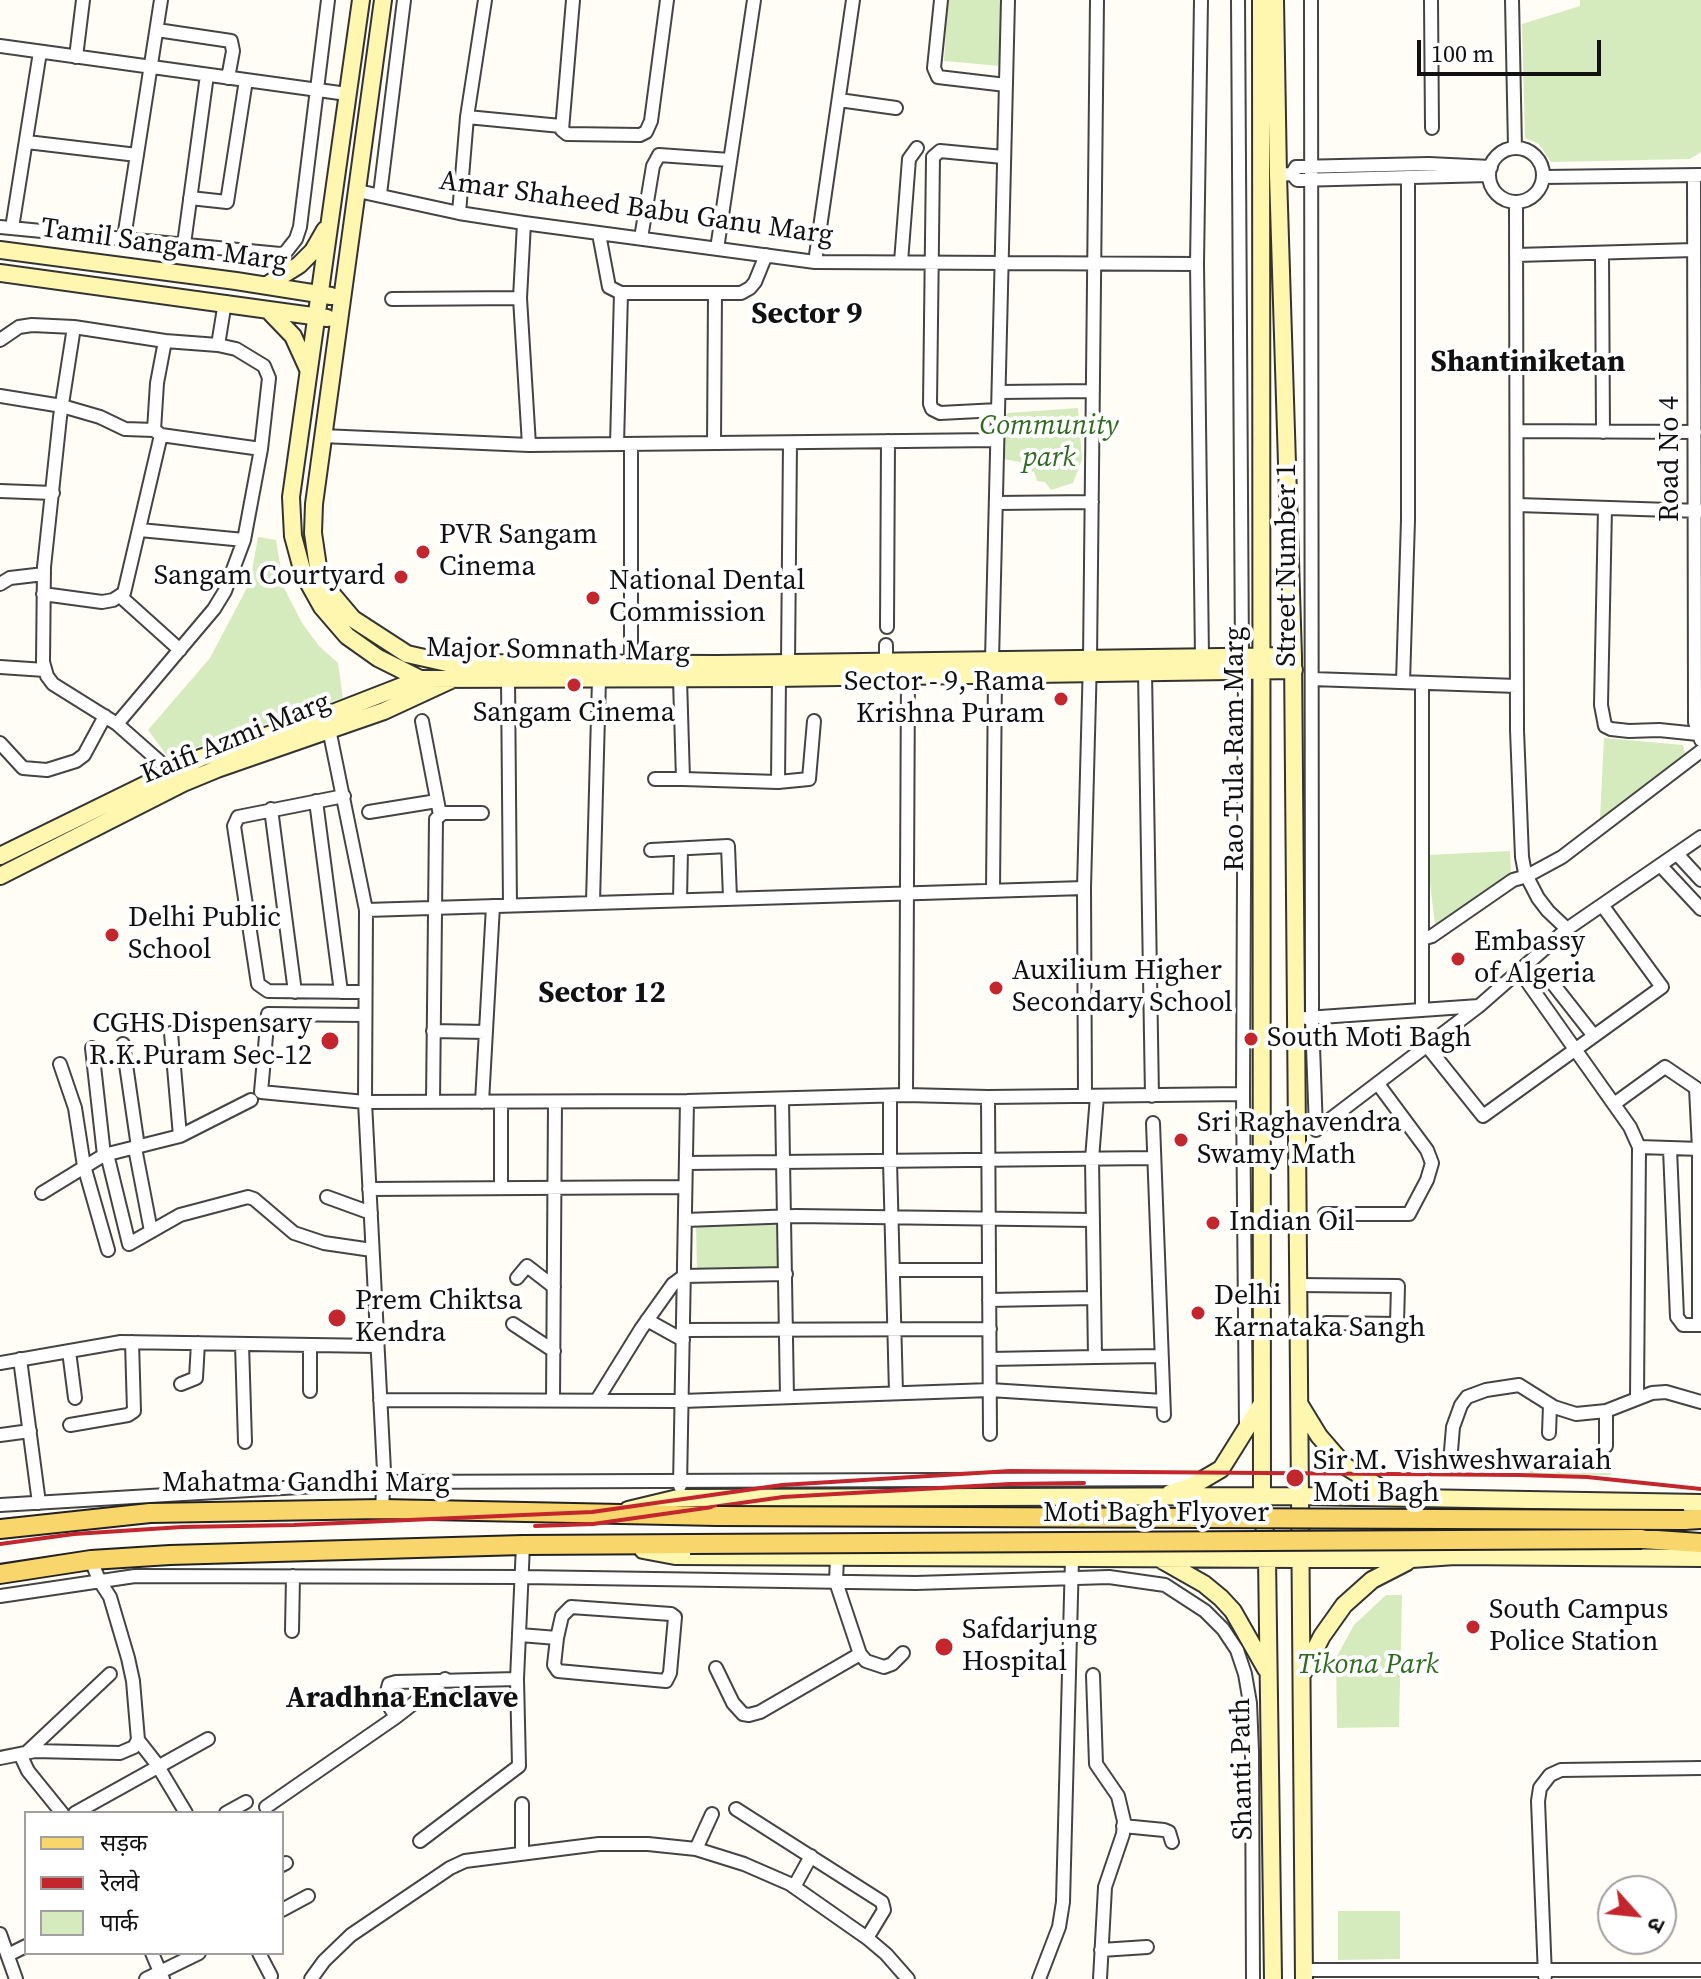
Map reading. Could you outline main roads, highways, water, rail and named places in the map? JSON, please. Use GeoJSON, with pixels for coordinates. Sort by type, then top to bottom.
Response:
{"type":"FeatureCollection","features":[{"type":"Feature","properties":{"kind":"main road","name":"Mahatma Gandhi Marg"},"geometry":{"type":"LineString","coordinates":[[0,1529],[150,1513],[382,1509],[614,1513]]}},
{"type":"Feature","properties":{"kind":"main road","name":"Moti Bagh Flyover"},"geometry":{"type":"LineString","coordinates":[[614,1513],[1692,1520]]}},
{"type":"Feature","properties":{"kind":"main road","name":"Moti Bagh Flyover"},"geometry":{"type":"LineString","coordinates":[[0,1574],[91,1560],[170,1555],[523,1545],[1642,1539],[1701,1543]]}},
{"type":"Feature","properties":{"kind":"railway"},"geometry":{"type":"LineString","coordinates":[[0,1544],[74,1534],[182,1527],[592,1512],[782,1485],[1010,1471],[1519,1475],[1587,1477],[1701,1489]]}},
{"type":"Feature","properties":{"kind":"railway"},"geometry":{"type":"LineString","coordinates":[[535,1526],[593,1524],[783,1497],[1010,1484],[1084,1483]]}},
{"type":"Feature","properties":{"kind":"place","name":"PVR Sangam Cinema"},"geometry":{"type":"Point","coordinates":[423,552]}},
{"type":"Feature","properties":{"kind":"place","name":"Sangam Courtyard"},"geometry":{"type":"Point","coordinates":[401,577]}},
{"type":"Feature","properties":{"kind":"place","name":"National Dental Commission"},"geometry":{"type":"Point","coordinates":[593,598]}},
{"type":"Feature","properties":{"kind":"place","name":"Sangam Cinema"},"geometry":{"type":"Point","coordinates":[574,685]}},
{"type":"Feature","properties":{"kind":"place","name":"Sector - 9, Rama Krishna Puram"},"geometry":{"type":"Point","coordinates":[1061,699]}},
{"type":"Feature","properties":{"kind":"place","name":"Delhi Public School"},"geometry":{"type":"Point","coordinates":[112,935]}},
{"type":"Feature","properties":{"kind":"place","name":"Embassy of Algeria"},"geometry":{"type":"Point","coordinates":[1458,959]}},
{"type":"Feature","properties":{"kind":"place","name":"Auxilium Higher Secondary School"},"geometry":{"type":"Point","coordinates":[996,988]}},
{"type":"Feature","properties":{"kind":"place","name":"South Moti Bagh"},"geometry":{"type":"Point","coordinates":[1251,1039]}},
{"type":"Feature","properties":{"kind":"place","name":"CGHS Dispensary R.K.Puram Sec-12"},"geometry":{"type":"Point","coordinates":[330,1041]}},
{"type":"Feature","properties":{"kind":"place","name":"Sri Raghavendra Swamy Math"},"geometry":{"type":"Point","coordinates":[1181,1140]}},
{"type":"Feature","properties":{"kind":"place","name":"Indian Oil"},"geometry":{"type":"Point","coordinates":[1213,1223]}},
{"type":"Feature","properties":{"kind":"place","name":"Delhi Karnataka Sangh"},"geometry":{"type":"Point","coordinates":[1198,1313]}},
{"type":"Feature","properties":{"kind":"place","name":"Prem Chiktsa Kendra"},"geometry":{"type":"Point","coordinates":[337,1318]}},
{"type":"Feature","properties":{"kind":"place","name":"Sir M. Vishweshwaraiah Moti Bagh"},"geometry":{"type":"Point","coordinates":[1295,1478]}},
{"type":"Feature","properties":{"kind":"place","name":"South Campus Police Station"},"geometry":{"type":"Point","coordinates":[1473,1627]}},
{"type":"Feature","properties":{"kind":"place","name":"Safdarjung Hospital"},"geometry":{"type":"Point","coordinates":[944,1647]}},
{"type":"Feature","properties":{"kind":"district","name":"Sector 9"},"geometry":{"type":"Point","coordinates":[807,315]}},
{"type":"Feature","properties":{"kind":"district","name":"Shantiniketan"},"geometry":{"type":"Point","coordinates":[1528,363]}},
{"type":"Feature","properties":{"kind":"district","name":"Sector 12"},"geometry":{"type":"Point","coordinates":[602,994]}},
{"type":"Feature","properties":{"kind":"district","name":"Aradhna Enclave"},"geometry":{"type":"Point","coordinates":[402,1699]}},
{"type":"Feature","properties":{"kind":"park label","name":"Community park"},"geometry":{"type":"Point","coordinates":[1049,443]}},
{"type":"Feature","properties":{"kind":"park label","name":"Tikona Park"},"geometry":{"type":"Point","coordinates":[1368,1666]}}]}
